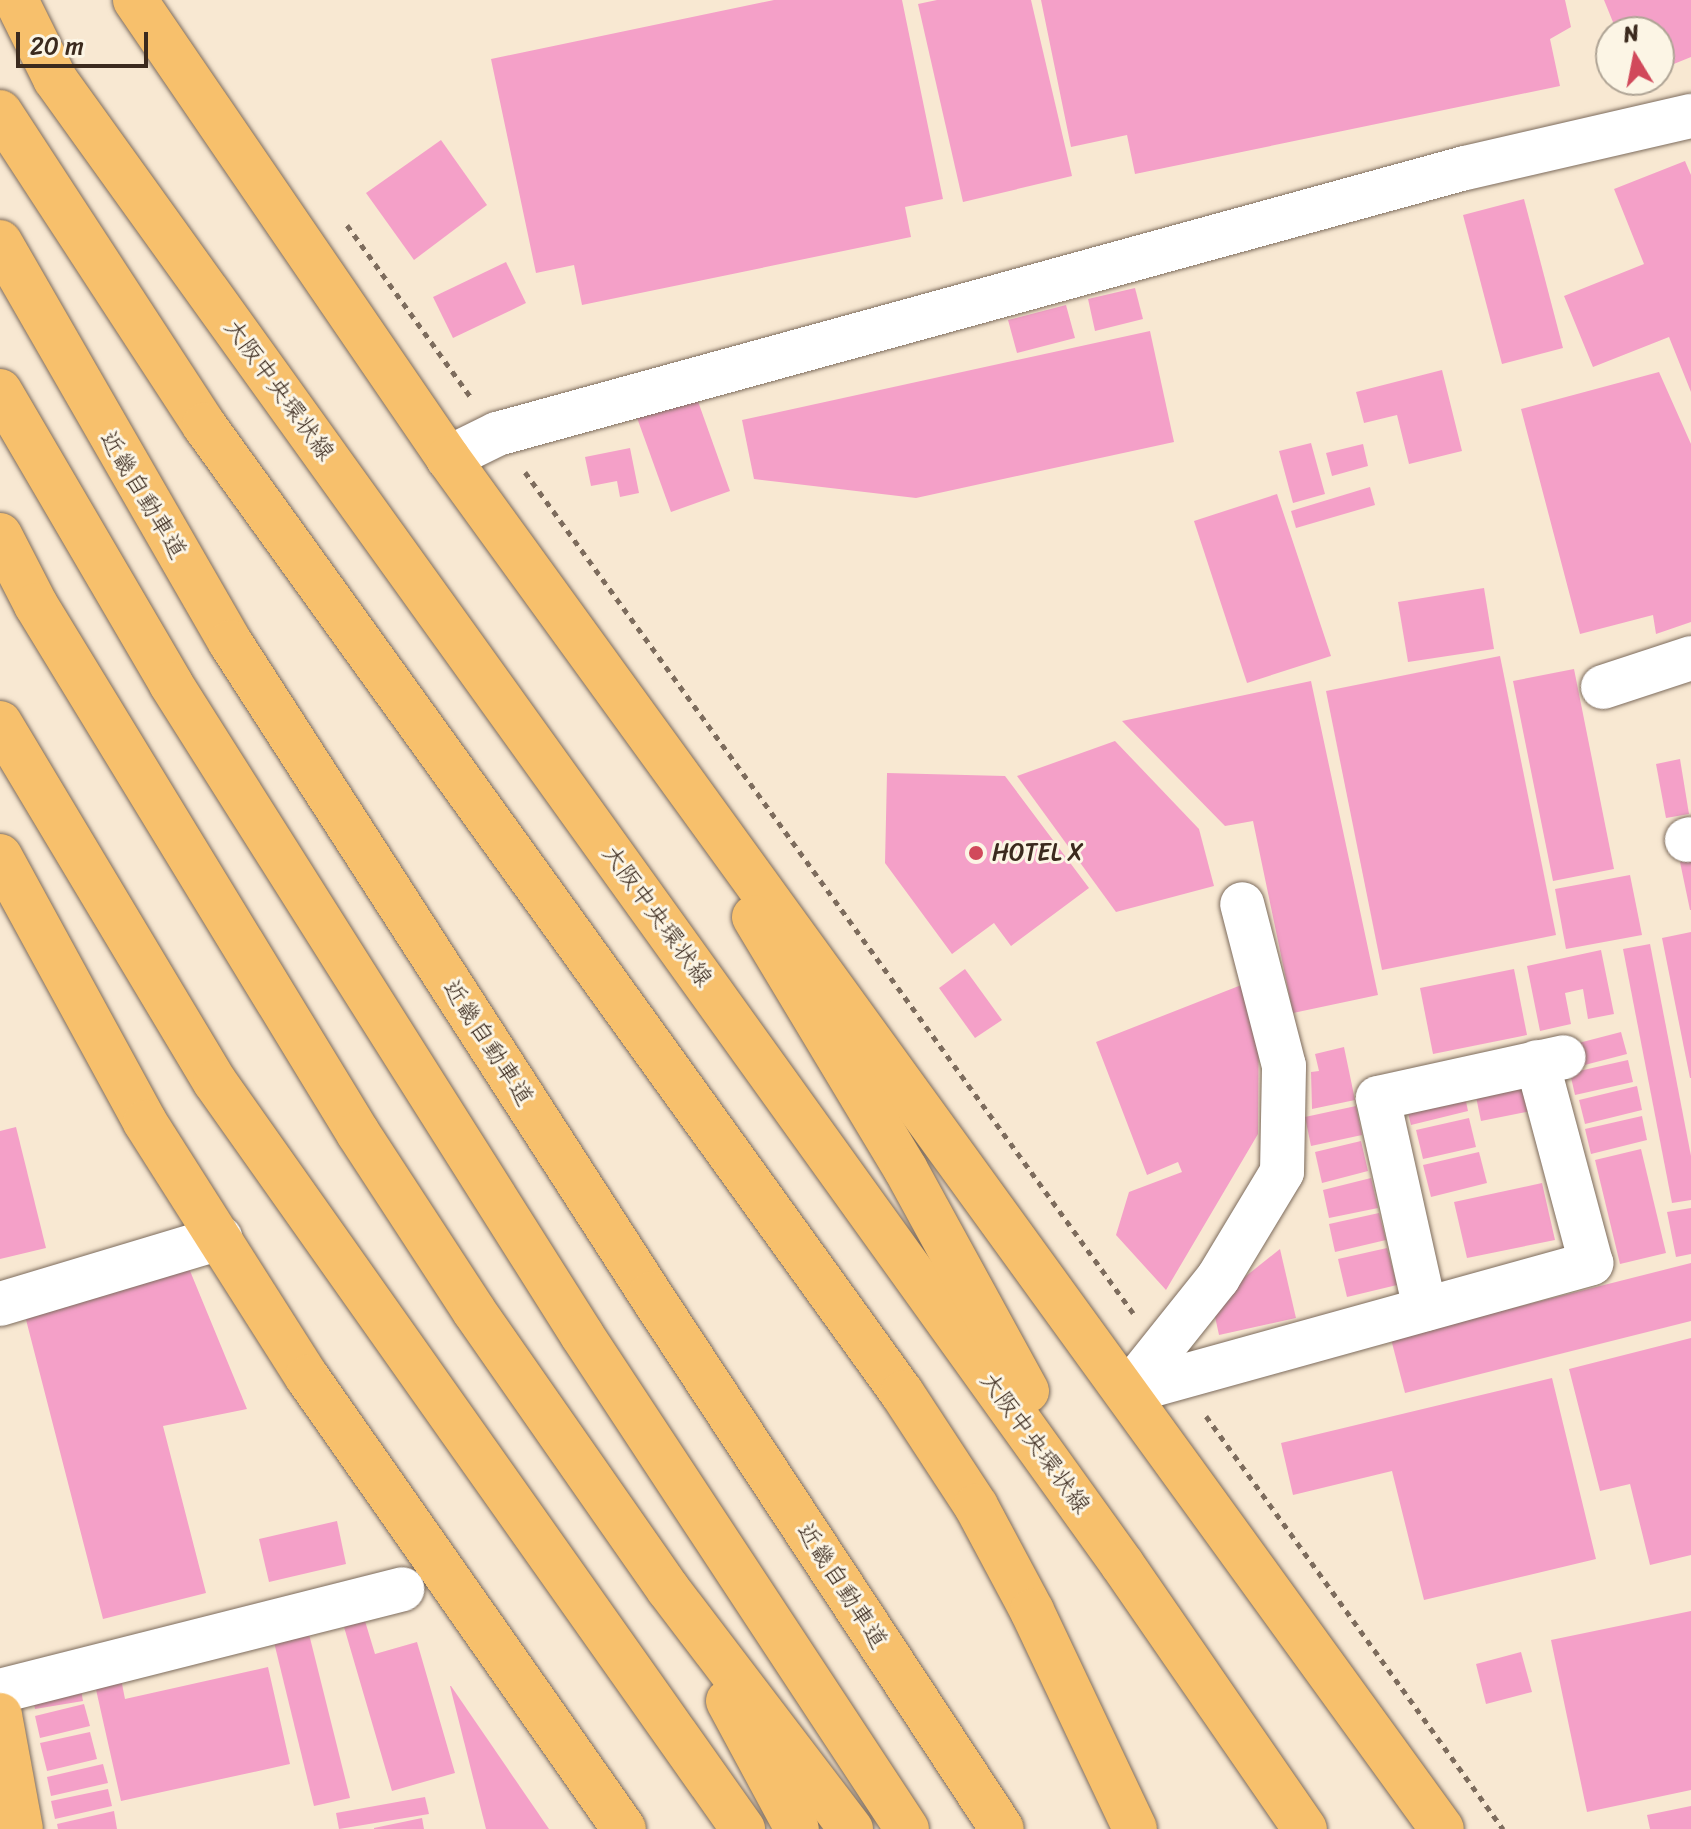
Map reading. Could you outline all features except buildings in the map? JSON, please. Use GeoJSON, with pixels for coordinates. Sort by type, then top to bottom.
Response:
{"type":"FeatureCollection","features":[{"type":"Feature","properties":{"kind":"main road","name":"大阪中央環状線"},"geometry":{"type":"LineString","coordinates":[[16,0],[55,79],[1122,1564],[1305,1829]]}},
{"type":"Feature","properties":{"kind":"main road"},"geometry":{"type":"LineString","coordinates":[[135,0],[448,458],[640,717],[1442,1829]]}},
{"type":"Feature","properties":{"kind":"main road"},"geometry":{"type":"LineString","coordinates":[[0,112],[204,425],[902,1393],[976,1506],[1135,1829]]}},
{"type":"Feature","properties":{"kind":"main road","name":"近畿自動車道"},"geometry":{"type":"LineString","coordinates":[[0,242],[230,642],[650,1294],[1002,1829]]}},
{"type":"Feature","properties":{"kind":"main road"},"geometry":{"type":"LineString","coordinates":[[0,391],[188,711],[582,1335],[907,1829]]}},
{"type":"Feature","properties":{"kind":"main road"},"geometry":{"type":"LineString","coordinates":[[0,535],[36,605],[358,1133],[668,1589],[851,1829]]}},
{"type":"Feature","properties":{"kind":"main road"},"geometry":{"type":"LineString","coordinates":[[640,717],[906,1170],[1122,1564]]}},
{"type":"Feature","properties":{"kind":"main road"},"geometry":{"type":"LineString","coordinates":[[0,723],[215,1082],[743,1829]]}},
{"type":"Feature","properties":{"kind":"main road"},"geometry":{"type":"LineString","coordinates":[[0,856],[145,1122],[307,1377],[624,1829]]}},
{"type":"Feature","properties":{"kind":"main road"},"geometry":{"type":"LineString","coordinates":[[668,1589],[797,1829]]}},
{"type":"Feature","properties":{"kind":"main road"},"geometry":{"type":"LineString","coordinates":[[0,1715],[21,1829]]}},
{"type":"Feature","properties":{"kind":"street"},"geometry":{"type":"LineString","coordinates":[[448,458],[497,434],[1465,168],[1691,116]]}},
{"type":"Feature","properties":{"kind":"street"},"geometry":{"type":"LineString","coordinates":[[1603,687],[1691,658]]}},
{"type":"Feature","properties":{"kind":"street"},"geometry":{"type":"LineString","coordinates":[[1169,1364],[1282,1172],[1284,1066],[1242,904]]}},
{"type":"Feature","properties":{"kind":"street"},"geometry":{"type":"LineString","coordinates":[[1127,1392],[1169,1364],[1425,1309],[1591,1263],[1550,1059],[1378,1098],[1425,1309]]}},
{"type":"Feature","properties":{"kind":"street"},"geometry":{"type":"LineString","coordinates":[[0,1304],[220,1238]]}},
{"type":"Feature","properties":{"kind":"street"},"geometry":{"type":"LineString","coordinates":[[0,1691],[402,1589]]}},
{"type":"Feature","properties":{"kind":"path"},"geometry":{"type":"LineString","coordinates":[[342,217],[1503,1829]]}},
{"type":"Feature","properties":{"kind":"place","name":"HOTEL X"},"geometry":{"type":"Point","coordinates":[976,853]}}]}
